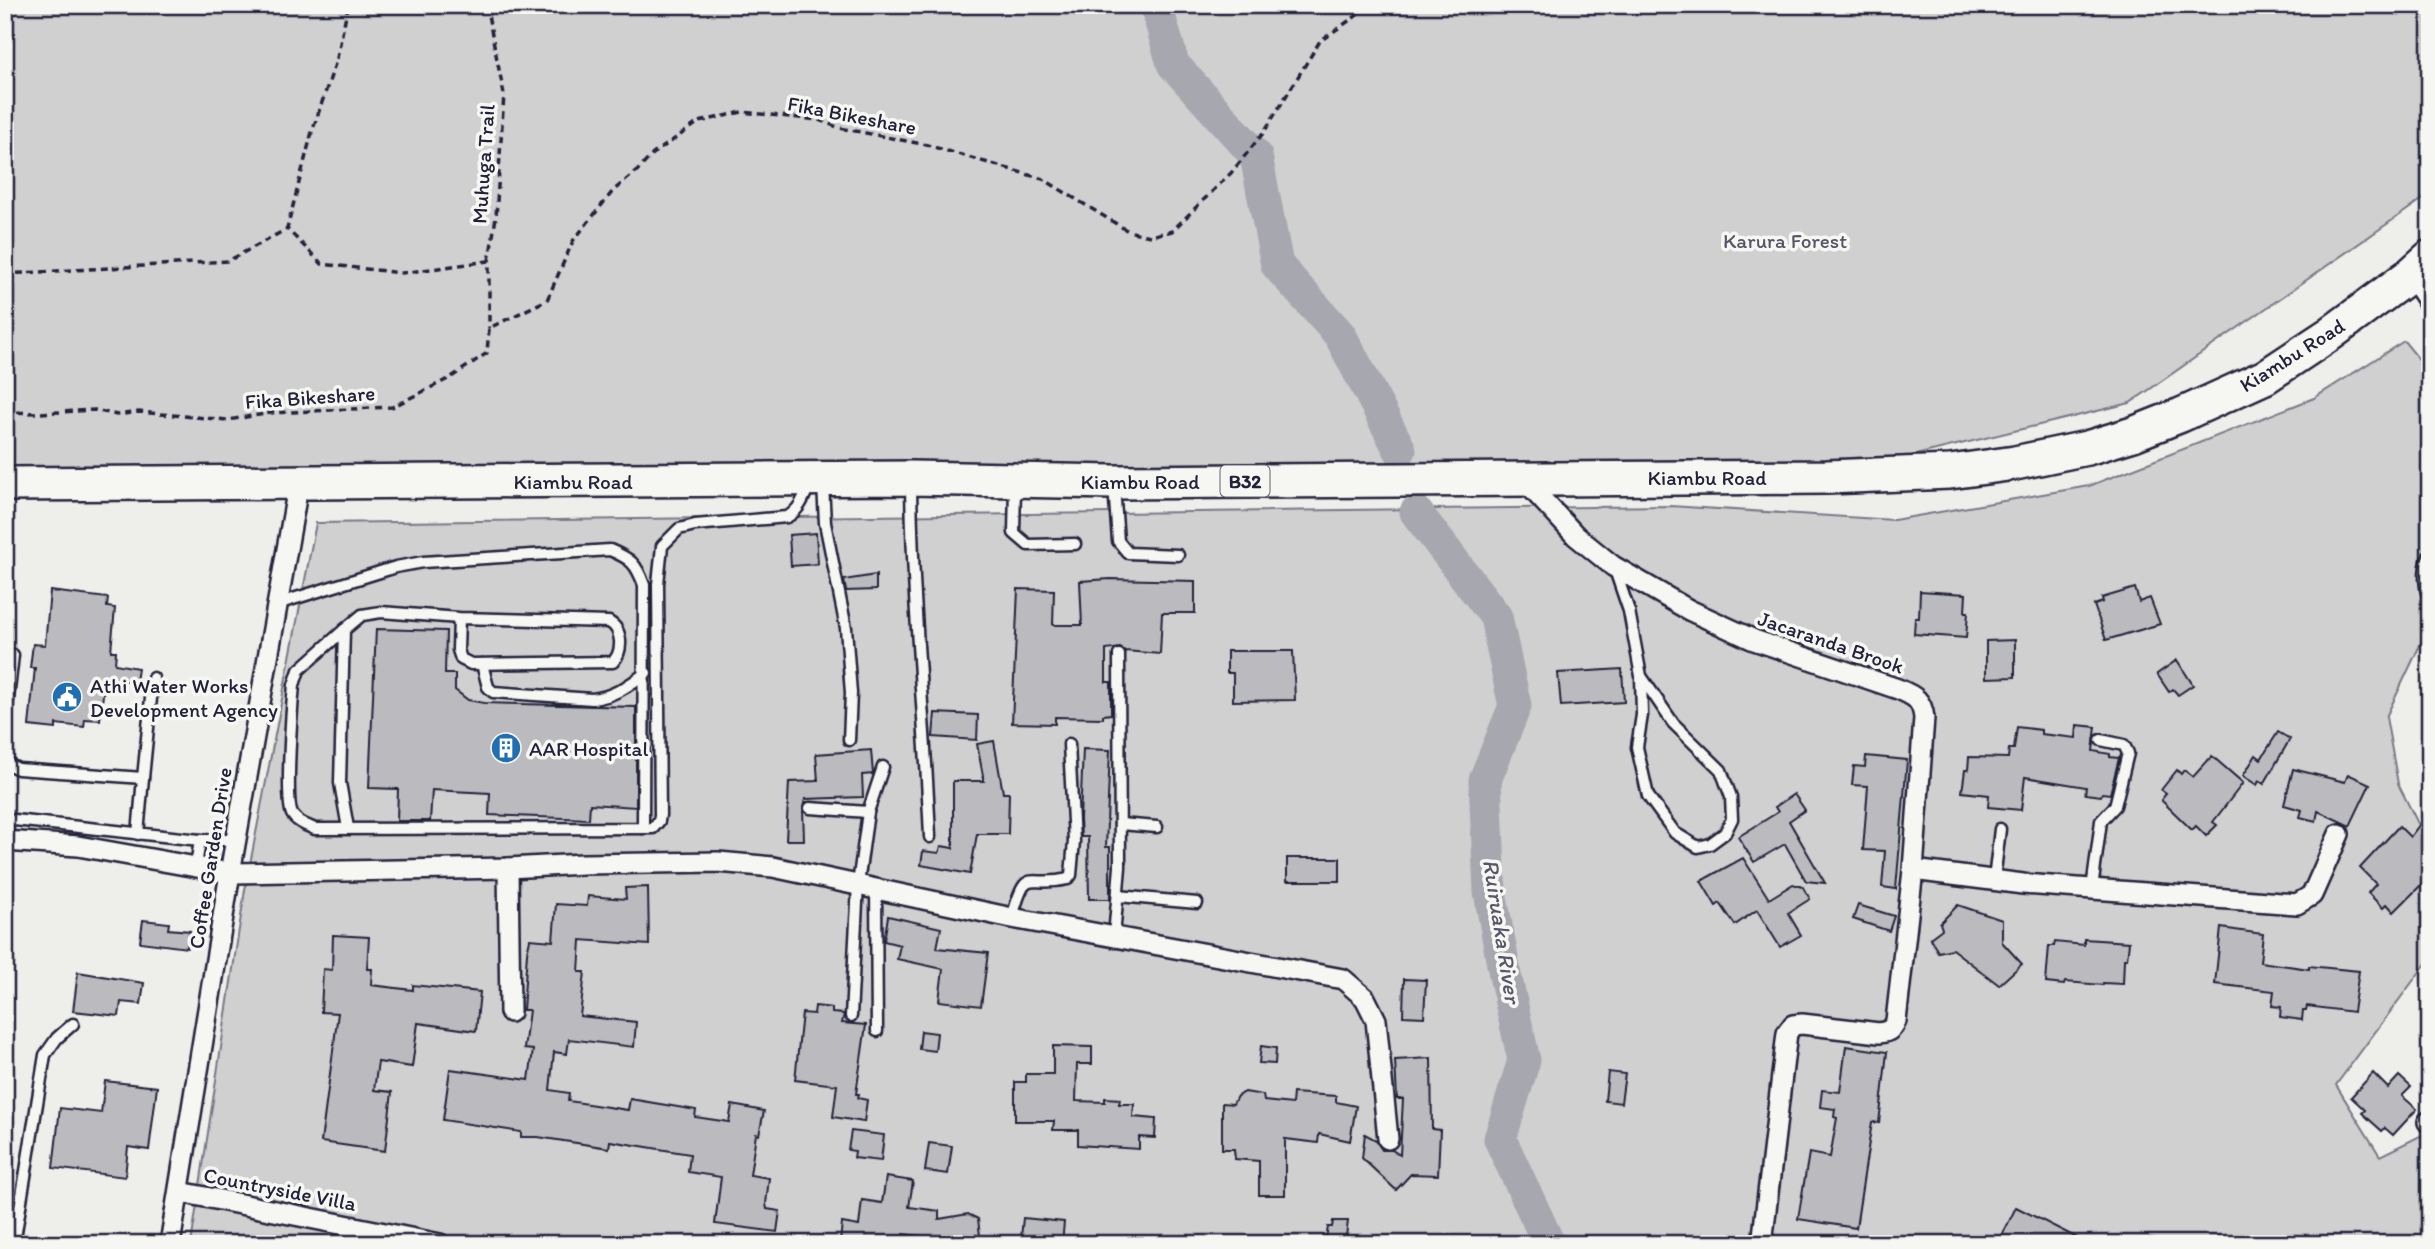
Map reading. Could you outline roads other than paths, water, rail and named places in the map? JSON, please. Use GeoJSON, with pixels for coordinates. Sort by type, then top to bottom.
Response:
{"type":"FeatureCollection","features":[{"type":"Feature","properties":{"kind":"highway","name":"Kiambu Road"},"geometry":{"type":"LineString","coordinates":[[5,484],[911,478],[1114,482],[1950,472],[2015,463],[2087,448],[2133,434],[2265,377],[2330,334],[2420,266]]}},
{"type":"Feature","properties":{"kind":"street"},"geometry":{"type":"LineString","coordinates":[[2420,266],[2430,305]]}},
{"type":"Feature","properties":{"kind":"street","name":"Jacaranda Brook"},"geometry":{"type":"LineString","coordinates":[[1522,478],[1576,536],[1613,566],[1689,610],[1754,640],[1914,695],[1922,703],[1924,719],[1913,870],[1896,1021],[1888,1032],[1879,1033],[1802,1024],[1793,1025],[1787,1033],[1762,1244]]}},
{"type":"Feature","properties":{"kind":"street","name":"Coffee Garden Drive"},"geometry":{"type":"LineString","coordinates":[[170,1244],[235,840],[299,481]]}},
{"type":"Feature","properties":{"kind":"street"},"geometry":{"type":"LineString","coordinates":[[1913,870],[2092,889],[2297,904],[2312,895],[2339,834]]}},
{"type":"Feature","properties":{"kind":"street"},"geometry":{"type":"LineString","coordinates":[[5,841],[78,846],[230,873],[718,862],[774,867],[1012,918],[1343,979],[1365,998],[1376,1020],[1388,1139]]}},
{"type":"Feature","properties":{"kind":"street"},"geometry":{"type":"LineString","coordinates":[[508,868],[510,1012]]}},
{"type":"Feature","properties":{"kind":"street","name":"Countryside Villa"},"geometry":{"type":"LineString","coordinates":[[180,1192],[371,1237],[440,1244]]}},
{"type":"Feature","properties":{"kind":"lane"},"geometry":{"type":"LineString","coordinates":[[911,478],[912,537],[930,837]]}},
{"type":"Feature","properties":{"kind":"lane"},"geometry":{"type":"LineString","coordinates":[[1014,478],[1014,533],[1028,545],[1075,544]]}},
{"type":"Feature","properties":{"kind":"lane"},"geometry":{"type":"LineString","coordinates":[[459,618],[458,650],[461,659],[466,662],[613,662],[618,657],[619,633],[616,626],[609,622],[459,618],[382,612],[362,615],[299,670],[292,706],[289,794],[292,814],[304,824],[316,829],[653,828],[659,821],[658,584],[662,546],[679,529],[695,525],[787,517],[795,513],[817,479]]}},
{"type":"Feature","properties":{"kind":"lane"},"geometry":{"type":"LineString","coordinates":[[817,479],[846,628],[851,694],[849,740]]}},
{"type":"Feature","properties":{"kind":"lane"},"geometry":{"type":"LineString","coordinates":[[1114,482],[1118,541],[1128,552],[1178,555]]}},
{"type":"Feature","properties":{"kind":"lane"},"geometry":{"type":"LineString","coordinates":[[277,604],[396,567],[423,562],[610,550],[629,558],[645,584],[643,828]]}},
{"type":"Feature","properties":{"kind":"lane"},"geometry":{"type":"LineString","coordinates":[[2430,554],[2426,563],[2424,586],[2430,605]]}},
{"type":"Feature","properties":{"kind":"lane"},"geometry":{"type":"LineString","coordinates":[[1613,566],[1629,611],[1640,676],[1642,715],[1637,747],[1648,796],[1675,833],[1698,847],[1710,844],[1726,834],[1732,818],[1731,797],[1721,770],[1674,723],[1640,676]]}},
{"type":"Feature","properties":{"kind":"lane"},"geometry":{"type":"LineString","coordinates":[[344,630],[340,783],[348,828]]}},
{"type":"Feature","properties":{"kind":"lane"},"geometry":{"type":"LineString","coordinates":[[5,726],[13,655]]}},
{"type":"Feature","properties":{"kind":"lane"},"geometry":{"type":"LineString","coordinates":[[1114,936],[1120,824],[1119,655]]}},
{"type":"Feature","properties":{"kind":"lane"},"geometry":{"type":"LineString","coordinates":[[482,664],[488,687],[500,694],[606,698],[617,694],[659,664]]}},
{"type":"Feature","properties":{"kind":"lane"},"geometry":{"type":"LineString","coordinates":[[138,834],[153,678]]}},
{"type":"Feature","properties":{"kind":"lane"},"geometry":{"type":"LineString","coordinates":[[2092,889],[2101,821],[2115,806],[2128,753],[2124,745],[2101,740]]}},
{"type":"Feature","properties":{"kind":"lane"},"geometry":{"type":"LineString","coordinates":[[1012,918],[1018,897],[1027,882],[1032,879],[1068,879],[1071,875],[1074,841],[1069,744]]}},
{"type":"Feature","properties":{"kind":"lane"},"geometry":{"type":"LineString","coordinates":[[5,758],[9,765],[18,769],[143,778]]}},
{"type":"Feature","properties":{"kind":"lane"},"geometry":{"type":"LineString","coordinates":[[877,1031],[867,886],[868,811],[883,767]]}},
{"type":"Feature","properties":{"kind":"lane"},"geometry":{"type":"LineString","coordinates":[[643,785],[660,784]]}},
{"type":"Feature","properties":{"kind":"lane"},"geometry":{"type":"LineString","coordinates":[[810,808],[868,811]]}},
{"type":"Feature","properties":{"kind":"lane"},"geometry":{"type":"LineString","coordinates":[[5,819],[200,840],[235,840]]}},
{"type":"Feature","properties":{"kind":"lane"},"geometry":{"type":"LineString","coordinates":[[1120,824],[1157,827]]}},
{"type":"Feature","properties":{"kind":"lane"},"geometry":{"type":"LineString","coordinates":[[1994,880],[2000,829]]}},
{"type":"Feature","properties":{"kind":"lane"},"geometry":{"type":"LineString","coordinates":[[196,866],[200,840]]}},
{"type":"Feature","properties":{"kind":"lane"},"geometry":{"type":"LineString","coordinates":[[851,1016],[867,886]]}},
{"type":"Feature","properties":{"kind":"lane"},"geometry":{"type":"LineString","coordinates":[[1118,896],[1196,903]]}},
{"type":"Feature","properties":{"kind":"lane"},"geometry":{"type":"LineString","coordinates":[[14,1244],[45,1055],[57,1038],[73,1024]]}},
{"type":"Feature","properties":{"kind":"waterway","name":"Ruiruaka River"},"geometry":{"type":"LineString","coordinates":[[1156,5],[1173,64],[1256,156],[1277,265],[1340,335],[1400,450]]}},
{"type":"Feature","properties":{"kind":"waterway","name":"Ruiruaka River"},"geometry":{"type":"LineString","coordinates":[[1416,512],[1496,617],[1515,706],[1485,780],[1490,892],[1524,1060],[1500,1139],[1549,1244]]}},
{"type":"Feature","properties":{"kind":"place","name":"Athi Water Works Development Agency"},"geometry":{"type":"Point","coordinates":[67,697]}},
{"type":"Feature","properties":{"kind":"place","name":"AAR Hospital"},"geometry":{"type":"Point","coordinates":[506,748]}},
{"type":"Feature","properties":{"kind":"park label","name":"Karura Forest"},"geometry":{"type":"Point","coordinates":[1785,240]}}]}
